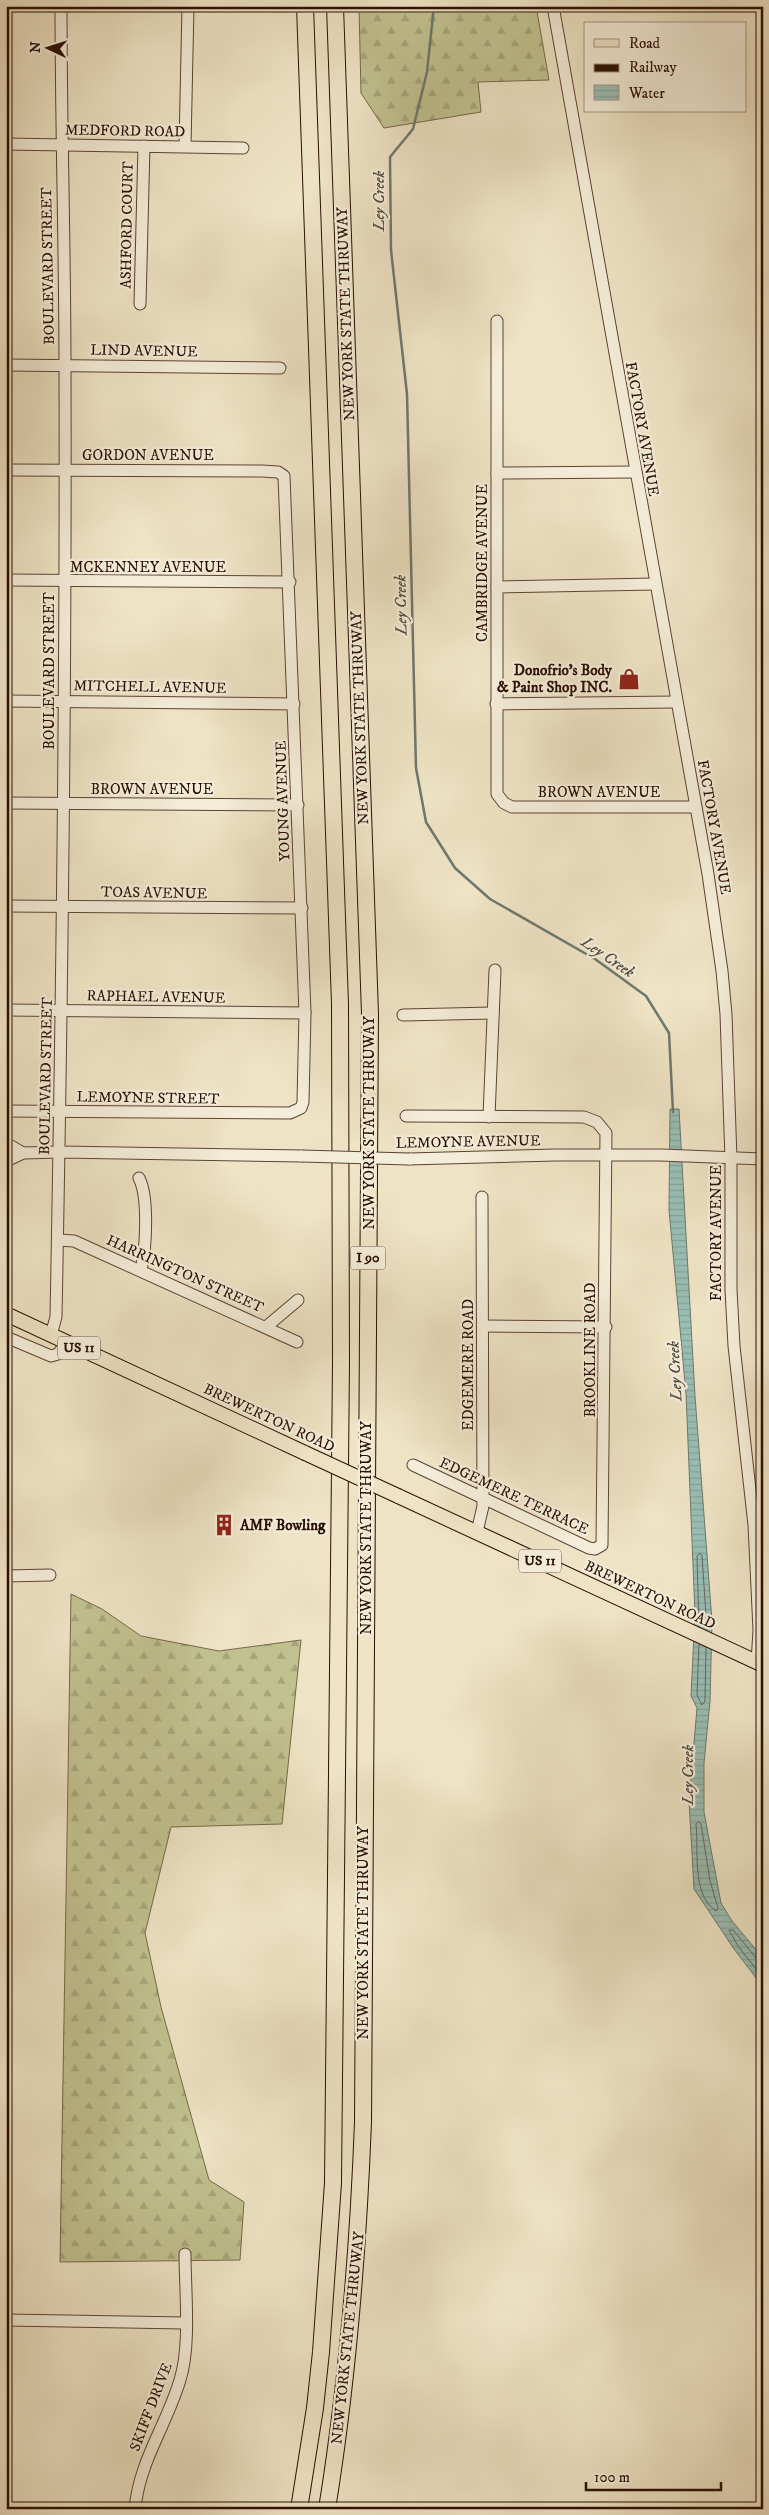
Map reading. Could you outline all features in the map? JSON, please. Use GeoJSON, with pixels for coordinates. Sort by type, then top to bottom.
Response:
{"type":"FeatureCollection","features":[{"type":"Feature","properties":{"kind":"highway","name":"NEW YORK STATE THRUWAY"},"geometry":{"type":"LineString","coordinates":[[299,2509],[320,2361],[333,2184],[341,1363],[340,994],[305,6]]}},
{"type":"Feature","properties":{"kind":"highway","name":"NEW YORK STATE THRUWAY"},"geometry":{"type":"LineString","coordinates":[[327,2509],[349,2352],[358,2244],[363,2122],[370,1014],[335,6]]}},
{"type":"Feature","properties":{"kind":"main road","name":"BREWERTON ROAD"},"geometry":{"type":"LineString","coordinates":[[8,1318],[67,1342],[760,1664]]}},
{"type":"Feature","properties":{"kind":"street","name":"BOULEVARD STREET"},"geometry":{"type":"LineString","coordinates":[[51,1335],[56,1318],[58,1240],[64,803],[65,365],[61,145],[61,6]]}},
{"type":"Feature","properties":{"kind":"street"},"geometry":{"type":"LineString","coordinates":[[185,146],[188,6]]}},
{"type":"Feature","properties":{"kind":"street","name":"FACTORY AVENUE"},"geometry":{"type":"LineString","coordinates":[[553,6],[634,472],[695,807],[722,971],[731,1159],[731,1289],[734,1346],[754,1525],[760,1664]]}},
{"type":"Feature","properties":{"kind":"street","name":"MEDFORD ROAD"},"geometry":{"type":"LineString","coordinates":[[6,144],[243,148]]}},
{"type":"Feature","properties":{"kind":"street","name":"ASHFORD COURT"},"geometry":{"type":"LineString","coordinates":[[140,304],[144,146]]}},
{"type":"Feature","properties":{"kind":"street","name":"CAMBRIDGE AVENUE"},"geometry":{"type":"LineString","coordinates":[[497,321],[495,786],[497,794],[504,803]]}},
{"type":"Feature","properties":{"kind":"street","name":"LIND AVENUE"},"geometry":{"type":"LineString","coordinates":[[6,365],[280,368]]}},
{"type":"Feature","properties":{"kind":"street","name":"GORDON AVENUE"},"geometry":{"type":"LineString","coordinates":[[6,470],[262,470],[278,472],[286,480]]}},
{"type":"Feature","properties":{"kind":"street"},"geometry":{"type":"LineString","coordinates":[[497,473],[634,472]]}},
{"type":"Feature","properties":{"kind":"street","name":"YOUNG AVENUE"},"geometry":{"type":"LineString","coordinates":[[286,480],[305,1013],[303,1102],[301,1108],[290,1113]]}},
{"type":"Feature","properties":{"kind":"street","name":"MCKENNEY AVENUE"},"geometry":{"type":"LineString","coordinates":[[6,580],[290,582]]}},
{"type":"Feature","properties":{"kind":"street"},"geometry":{"type":"LineString","coordinates":[[497,587],[655,584]]}},
{"type":"Feature","properties":{"kind":"street","name":"MITCHELL AVENUE"},"geometry":{"type":"LineString","coordinates":[[6,701],[294,704]]}},
{"type":"Feature","properties":{"kind":"street"},"geometry":{"type":"LineString","coordinates":[[496,704],[676,702]]}},
{"type":"Feature","properties":{"kind":"street","name":"BROWN AVENUE"},"geometry":{"type":"LineString","coordinates":[[6,803],[298,805]]}},
{"type":"Feature","properties":{"kind":"street","name":"BROWN AVENUE"},"geometry":{"type":"LineString","coordinates":[[504,803],[512,807],[695,807]]}},
{"type":"Feature","properties":{"kind":"street","name":"TOAS AVENUE"},"geometry":{"type":"LineString","coordinates":[[6,906],[302,908]]}},
{"type":"Feature","properties":{"kind":"street"},"geometry":{"type":"LineString","coordinates":[[489,1117],[495,970]]}},
{"type":"Feature","properties":{"kind":"street","name":"RAPHAEL AVENUE"},"geometry":{"type":"LineString","coordinates":[[6,1010],[305,1013]]}},
{"type":"Feature","properties":{"kind":"street"},"geometry":{"type":"LineString","coordinates":[[403,1015],[493,1014]]}},
{"type":"Feature","properties":{"kind":"street","name":"LEMOYNE STREET"},"geometry":{"type":"LineString","coordinates":[[6,1112],[290,1113]]}},
{"type":"Feature","properties":{"kind":"street"},"geometry":{"type":"LineString","coordinates":[[406,1116],[584,1117],[591,1119],[606,1133],[607,1155]]}},
{"type":"Feature","properties":{"kind":"street","name":"LEMOYNE AVENUE"},"geometry":{"type":"LineString","coordinates":[[6,1146],[11,1146],[23,1154]]}},
{"type":"Feature","properties":{"kind":"street","name":"LEMOYNE AVENUE"},"geometry":{"type":"LineString","coordinates":[[6,1161],[23,1154],[60,1152],[409,1159],[661,1155],[763,1159]]}},
{"type":"Feature","properties":{"kind":"street","name":"BROOKLINE ROAD"},"geometry":{"type":"LineString","coordinates":[[602,1545],[607,1155]]}},
{"type":"Feature","properties":{"kind":"street"},"geometry":{"type":"LineString","coordinates":[[139,1178],[144,1198],[144,1258],[141,1270]]}},
{"type":"Feature","properties":{"kind":"street","name":"EDGEMERE ROAD"},"geometry":{"type":"LineString","coordinates":[[477,1532],[483,1498],[482,1197]]}},
{"type":"Feature","properties":{"kind":"street","name":"HARRINGTON STREET"},"geometry":{"type":"LineString","coordinates":[[58,1240],[74,1241],[297,1342]]}},
{"type":"Feature","properties":{"kind":"street"},"geometry":{"type":"LineString","coordinates":[[266,1327],[298,1300]]}},
{"type":"Feature","properties":{"kind":"street"},"geometry":{"type":"LineString","coordinates":[[482,1326],[606,1327]]}},
{"type":"Feature","properties":{"kind":"street"},"geometry":{"type":"LineString","coordinates":[[6,1337],[51,1356],[58,1354],[67,1342]]}},
{"type":"Feature","properties":{"kind":"street","name":"EDGEMERE TERRACE"},"geometry":{"type":"LineString","coordinates":[[414,1466],[589,1548],[595,1549],[602,1545]]}},
{"type":"Feature","properties":{"kind":"street"},"geometry":{"type":"LineString","coordinates":[[6,1576],[50,1576]]}},
{"type":"Feature","properties":{"kind":"street","name":"SKIFF DRIVE"},"geometry":{"type":"LineString","coordinates":[[135,2509],[141,2474],[180,2380],[185,2356],[185,2254]]}},
{"type":"Feature","properties":{"kind":"street"},"geometry":{"type":"LineString","coordinates":[[6,2320],[185,2323]]}},
{"type":"Feature","properties":{"kind":"green space"},"geometry":{"type":"Polygon","coordinates":[[[359,6],[536,6],[549,80],[478,82],[481,112],[384,128],[361,93],[359,6]]]}},
{"type":"Feature","properties":{"kind":"green space"},"geometry":{"type":"Polygon","coordinates":[[[71,1594],[102,1609],[141,1636],[219,1651],[301,1640],[282,1824],[171,1827],[145,1933],[161,2007],[209,2180],[244,2202],[240,2260],[60,2262],[71,1594]]]}},
{"type":"Feature","properties":{"kind":"water"},"geometry":{"type":"Polygon","coordinates":[[[670,1109],[679,1109],[695,1396],[712,1621],[710,1701],[704,1763],[704,1812],[721,1903],[732,1921],[763,1958],[763,1987],[734,1949],[694,1889],[689,1801],[697,1708],[691,1696],[695,1614],[686,1393],[669,1210],[670,1109]]]}},
{"type":"Feature","properties":{"kind":"waterway","name":"Ley Creek"},"geometry":{"type":"LineString","coordinates":[[434,6],[427,72],[413,129],[390,157],[391,250],[407,394],[416,768],[426,822],[455,868],[490,899],[595,959],[646,996],[669,1033],[673,1112]]}},
{"type":"Feature","properties":{"kind":"railway"},"geometry":{"type":"LineString","coordinates":[[763,12],[759,115],[763,182]]}},
{"type":"Feature","properties":{"kind":"place","name":"Donofrio's Body & Paint Shop INC."},"geometry":{"type":"Point","coordinates":[629,679]}},
{"type":"Feature","properties":{"kind":"place","name":"AMF Bowling"},"geometry":{"type":"Point","coordinates":[224,1525]}}]}
